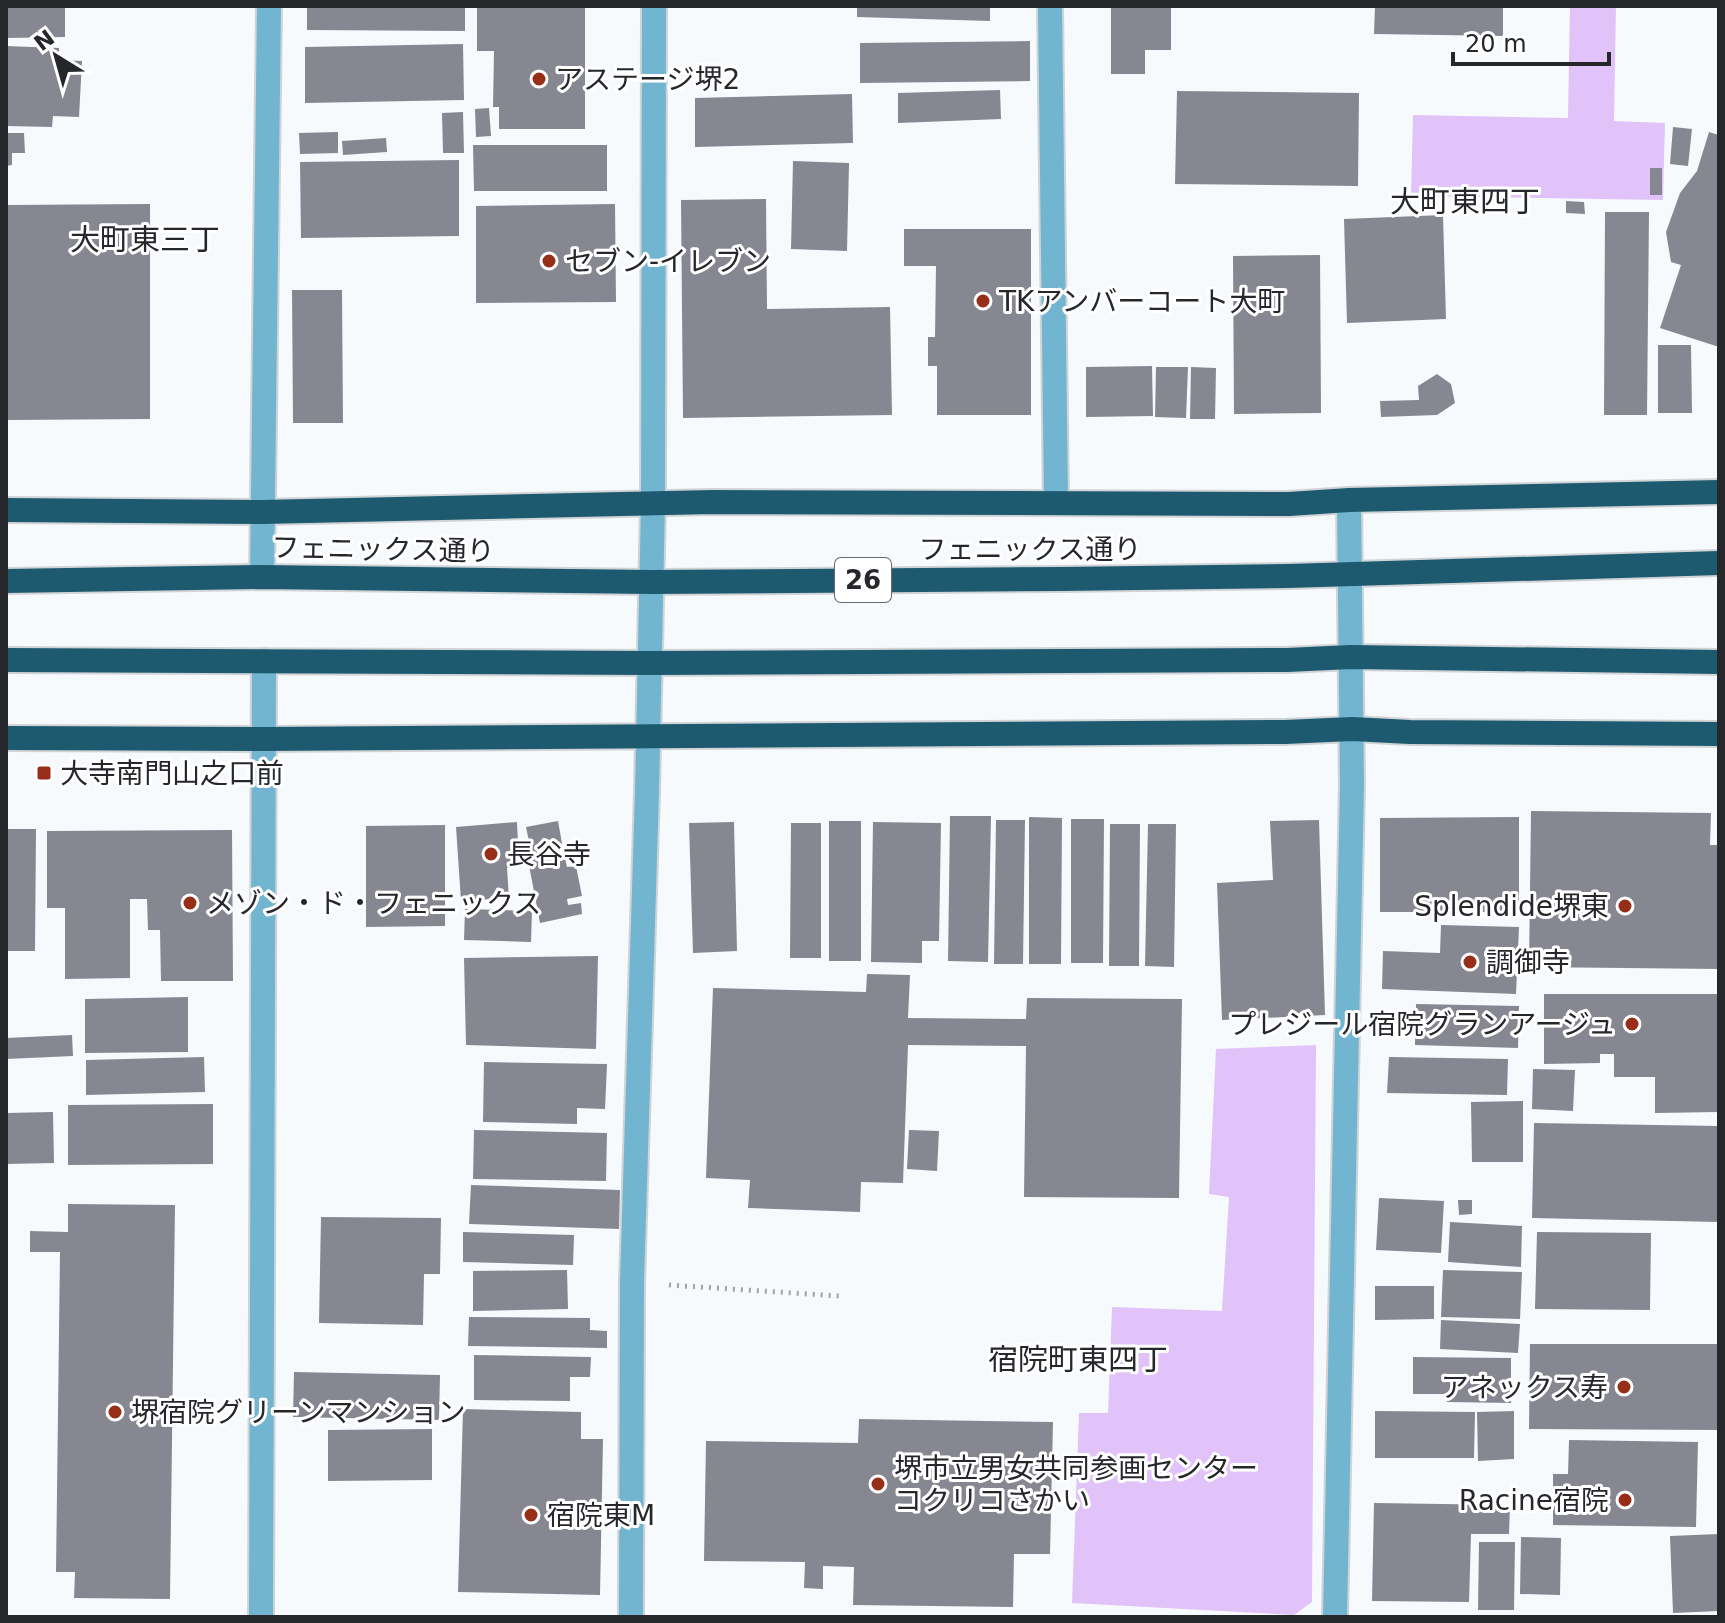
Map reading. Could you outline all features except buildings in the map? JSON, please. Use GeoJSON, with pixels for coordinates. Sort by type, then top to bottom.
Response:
{"type":"FeatureCollection","features":[{"type":"Feature","properties":{"kind":"highway"},"geometry":{"type":"LineString","coordinates":[[6,510],[262,512],[653,504],[1056,501],[1289,504],[1719,492]]}},
{"type":"Feature","properties":{"kind":"highway","name":"フェニックス通り"},"geometry":{"type":"LineString","coordinates":[[6,581],[262,577],[651,582],[1061,579],[1719,563]]}},
{"type":"Feature","properties":{"kind":"highway"},"geometry":{"type":"LineString","coordinates":[[6,660],[649,663],[1287,660],[1351,657],[1719,662]]}},
{"type":"Feature","properties":{"kind":"highway"},"geometry":{"type":"LineString","coordinates":[[6,738],[649,737],[1352,729],[1719,734]]}},
{"type":"Feature","properties":{"kind":"street"},"geometry":{"type":"LineString","coordinates":[[262,577],[269,6]]}},
{"type":"Feature","properties":{"kind":"street"},"geometry":{"type":"LineString","coordinates":[[631,1617],[632,1282],[653,504],[654,6]]}},
{"type":"Feature","properties":{"kind":"street"},"geometry":{"type":"LineString","coordinates":[[1050,6],[1056,501]]}},
{"type":"Feature","properties":{"kind":"street"},"geometry":{"type":"LineString","coordinates":[[1335,1617],[1352,729],[1349,500]]}},
{"type":"Feature","properties":{"kind":"street"},"geometry":{"type":"LineString","coordinates":[[261,1617],[264,661]]}},
{"type":"Feature","properties":{"kind":"path"},"geometry":{"type":"LineString","coordinates":[[632,1282],[839,1296]]}},
{"type":"Feature","properties":{"kind":"shaded area"},"geometry":{"type":"Polygon","coordinates":[[[1570,6],[1616,6],[1614,121],[1665,123],[1663,200],[1411,196],[1413,115],[1568,118],[1570,6]]]}},
{"type":"Feature","properties":{"kind":"shaded area"},"geometry":{"type":"Polygon","coordinates":[[[1316,1045],[1312,1602],[1294,1615],[1072,1603],[1079,1413],[1108,1413],[1112,1307],[1222,1311],[1229,1197],[1209,1194],[1216,1049],[1316,1045]]]}},
{"type":"Feature","properties":{"kind":"place","name":"アステージ堺2"},"geometry":{"type":"Point","coordinates":[539,79]}},
{"type":"Feature","properties":{"kind":"place","name":"セブン-イレブン"},"geometry":{"type":"Point","coordinates":[549,261]}},
{"type":"Feature","properties":{"kind":"place","name":"TKアンバーコート大町"},"geometry":{"type":"Point","coordinates":[983,301]}},
{"type":"Feature","properties":{"kind":"place","name":"大寺南門山之口前"},"geometry":{"type":"Point","coordinates":[44,773]}},
{"type":"Feature","properties":{"kind":"place","name":"長谷寺"},"geometry":{"type":"Point","coordinates":[491,854]}},
{"type":"Feature","properties":{"kind":"place","name":"メゾン・ド・フェニックス"},"geometry":{"type":"Point","coordinates":[190,903]}},
{"type":"Feature","properties":{"kind":"place","name":"Splendide堺東"},"geometry":{"type":"Point","coordinates":[1625,906]}},
{"type":"Feature","properties":{"kind":"place","name":"調御寺"},"geometry":{"type":"Point","coordinates":[1470,962]}},
{"type":"Feature","properties":{"kind":"place","name":"プレジール宿院グランアージュ"},"geometry":{"type":"Point","coordinates":[1632,1024]}},
{"type":"Feature","properties":{"kind":"place","name":"アネックス寿"},"geometry":{"type":"Point","coordinates":[1624,1387]}},
{"type":"Feature","properties":{"kind":"place","name":"堺宿院グリーンマンション"},"geometry":{"type":"Point","coordinates":[115,1412]}},
{"type":"Feature","properties":{"kind":"place","name":"堺市立男女共同参画センター コクリコさかい"},"geometry":{"type":"Point","coordinates":[878,1484]}},
{"type":"Feature","properties":{"kind":"place","name":"Racine宿院"},"geometry":{"type":"Point","coordinates":[1625,1500]}},
{"type":"Feature","properties":{"kind":"place","name":"宿院東M"},"geometry":{"type":"Point","coordinates":[531,1515]}},
{"type":"Feature","properties":{"kind":"district","name":"大町東四丁"},"geometry":{"type":"Point","coordinates":[1465,202]}},
{"type":"Feature","properties":{"kind":"district","name":"大町東三丁"},"geometry":{"type":"Point","coordinates":[145,240]}},
{"type":"Feature","properties":{"kind":"district","name":"宿院町東四丁"},"geometry":{"type":"Point","coordinates":[1078,1360]}}]}
